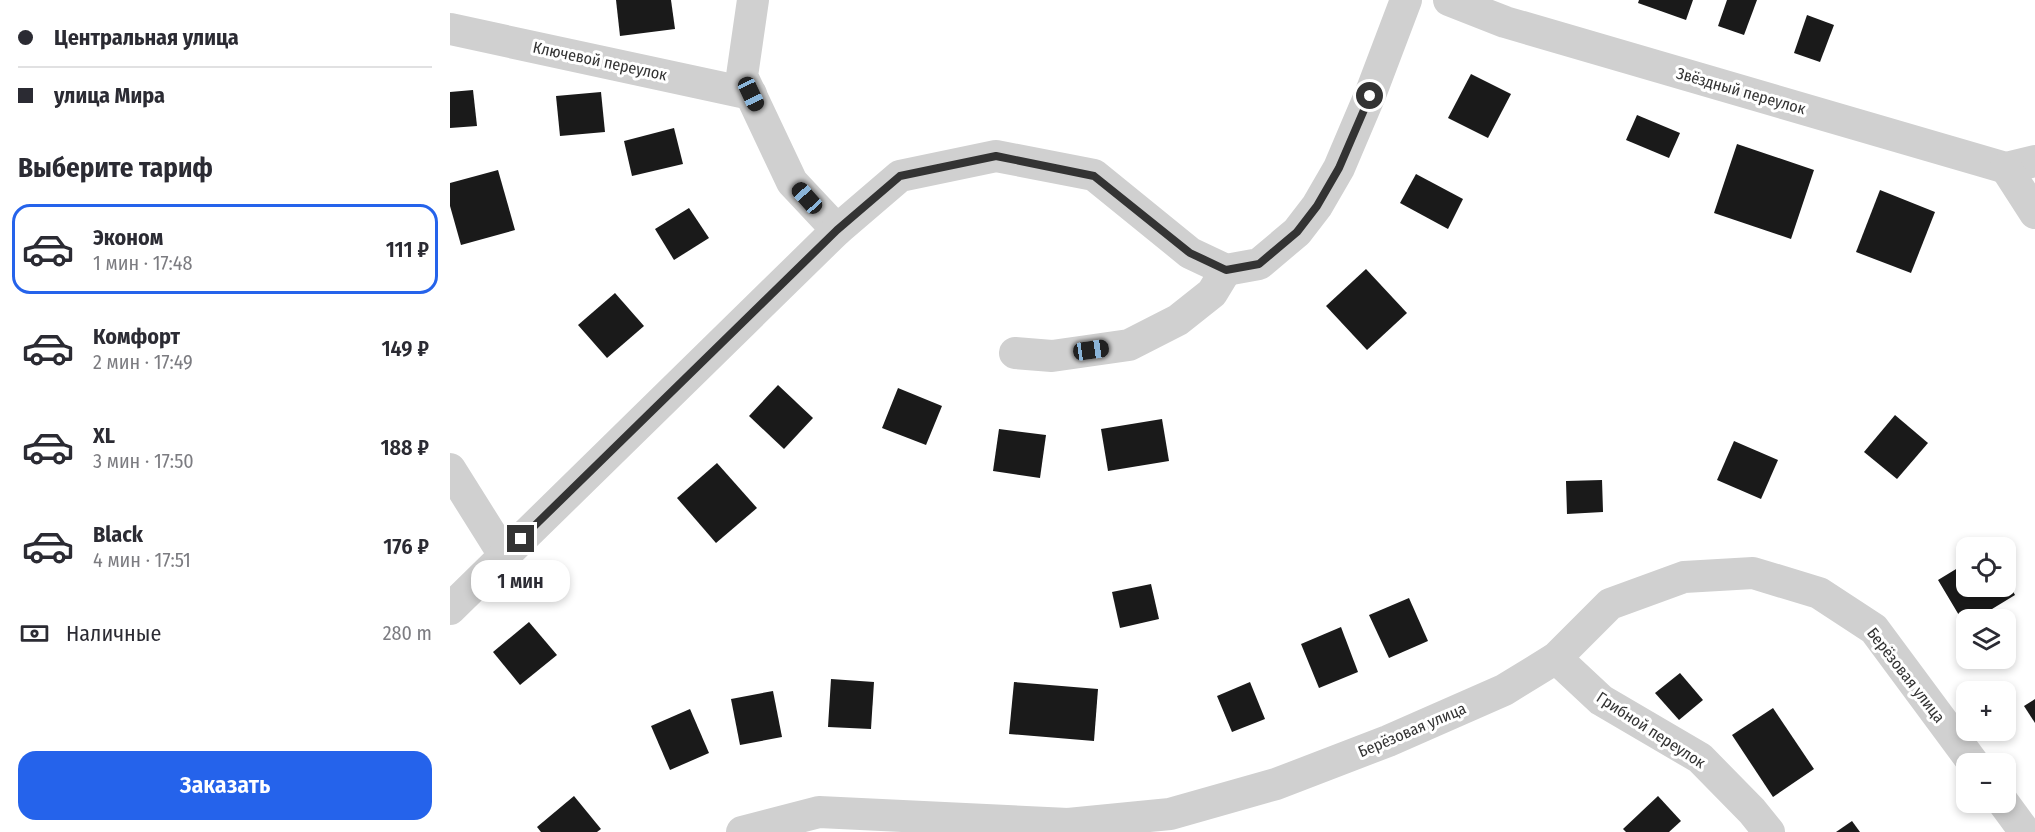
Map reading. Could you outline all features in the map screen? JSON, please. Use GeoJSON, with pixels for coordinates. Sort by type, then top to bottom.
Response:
{"type":"FeatureCollection","features":[{"type":"Feature","properties":{"kind":"street"},"geometry":{"type":"LineString","coordinates":[[753,0],[742,76],[792,182],[837,230]]}},
{"type":"Feature","properties":{"kind":"street"},"geometry":{"type":"LineString","coordinates":[[450,609],[837,230],[900,176],[996,156],[1094,176],[1190,253],[1226,270],[1259,264],[1297,232],[1317,206],[1339,168],[1370,96],[1406,0]]}},
{"type":"Feature","properties":{"kind":"street","name":"Звёздный переулок"},"geometry":{"type":"LineString","coordinates":[[1449,0],[1505,22],[2021,165]]}},
{"type":"Feature","properties":{"kind":"street","name":"Ключевой переулок"},"geometry":{"type":"LineString","coordinates":[[450,29],[751,94]]}},
{"type":"Feature","properties":{"kind":"street"},"geometry":{"type":"LineString","coordinates":[[2021,165],[2035,213]]}},
{"type":"Feature","properties":{"kind":"street"},"geometry":{"type":"LineString","coordinates":[[1015,353],[1052,356],[1129,345],[1178,320],[1212,293],[1226,270]]}},
{"type":"Feature","properties":{"kind":"street"},"geometry":{"type":"LineString","coordinates":[[450,469],[504,555]]}},
{"type":"Feature","properties":{"kind":"street","name":"Берёзовая улица"},"geometry":{"type":"LineString","coordinates":[[743,832],[819,812],[1068,825],[1170,814],[1276,784],[1388,741],[1504,690],[1556,658],[1610,604],[1684,577],[1753,573],[1819,593],[1874,629],[1966,753]]}},
{"type":"Feature","properties":{"kind":"street","name":"Грибной переулок"},"geometry":{"type":"LineString","coordinates":[[1556,658],[1601,700],[1700,758],[1752,811],[1769,832]]}},
{"type":"Feature","properties":{"kind":"street"},"geometry":{"type":"LineString","coordinates":[[2011,813],[2025,832]]}},
{"type":"Feature","properties":{"kind":"building"},"geometry":{"type":"Polygon","coordinates":[[[616,0],[671,0],[675,29],[620,36],[616,0]]]}},
{"type":"Feature","properties":{"kind":"building"},"geometry":{"type":"Polygon","coordinates":[[[1639,0],[1693,0],[1686,20],[1638,3],[1639,0]]]}},
{"type":"Feature","properties":{"kind":"building"},"geometry":{"type":"Polygon","coordinates":[[[1727,0],[1757,0],[1744,35],[1718,26],[1727,0]]]}},
{"type":"Feature","properties":{"kind":"building"},"geometry":{"type":"Polygon","coordinates":[[[1807,15],[1834,25],[1820,62],[1794,53],[1807,15]]]}},
{"type":"Feature","properties":{"kind":"building"},"geometry":{"type":"Polygon","coordinates":[[[1471,74],[1511,94],[1488,138],[1448,118],[1471,74]]]}},
{"type":"Feature","properties":{"kind":"building"},"geometry":{"type":"Polygon","coordinates":[[[473,90],[477,126],[450,128],[450,92],[473,90]]]}},
{"type":"Feature","properties":{"kind":"building"},"geometry":{"type":"Polygon","coordinates":[[[601,92],[605,132],[560,136],[556,96],[601,92]]]}},
{"type":"Feature","properties":{"kind":"building"},"geometry":{"type":"Polygon","coordinates":[[[1637,115],[1680,133],[1669,158],[1626,140],[1637,115]]]}},
{"type":"Feature","properties":{"kind":"building"},"geometry":{"type":"Polygon","coordinates":[[[674,128],[683,164],[632,176],[624,141],[674,128]]]}},
{"type":"Feature","properties":{"kind":"building"},"geometry":{"type":"Polygon","coordinates":[[[1737,144],[1814,170],[1791,239],[1714,213],[1737,144]]]}},
{"type":"Feature","properties":{"kind":"building"},"geometry":{"type":"Polygon","coordinates":[[[498,170],[515,230],[461,245],[450,206],[450,183],[498,170]]]}},
{"type":"Feature","properties":{"kind":"building"},"geometry":{"type":"Polygon","coordinates":[[[1416,174],[1463,199],[1448,229],[1400,203],[1416,174]]]}},
{"type":"Feature","properties":{"kind":"building"},"geometry":{"type":"Polygon","coordinates":[[[1880,190],[1935,212],[1911,273],[1856,252],[1880,190]]]}},
{"type":"Feature","properties":{"kind":"building"},"geometry":{"type":"Polygon","coordinates":[[[689,208],[709,238],[674,260],[655,229],[689,208]]]}},
{"type":"Feature","properties":{"kind":"building"},"geometry":{"type":"Polygon","coordinates":[[[1366,269],[1407,313],[1367,350],[1326,306],[1366,269]]]}},
{"type":"Feature","properties":{"kind":"building"},"geometry":{"type":"Polygon","coordinates":[[[615,293],[644,326],[607,358],[578,325],[615,293]]]}},
{"type":"Feature","properties":{"kind":"building"},"geometry":{"type":"Polygon","coordinates":[[[778,385],[813,418],[784,449],[749,416],[778,385]]]}},
{"type":"Feature","properties":{"kind":"building"},"geometry":{"type":"Polygon","coordinates":[[[898,388],[942,406],[926,445],[882,428],[898,388]]]}},
{"type":"Feature","properties":{"kind":"building"},"geometry":{"type":"Polygon","coordinates":[[[1895,415],[1928,443],[1897,479],[1864,452],[1895,415]]]}},
{"type":"Feature","properties":{"kind":"building"},"geometry":{"type":"Polygon","coordinates":[[[1162,419],[1169,461],[1108,471],[1101,429],[1162,419]]]}},
{"type":"Feature","properties":{"kind":"building"},"geometry":{"type":"Polygon","coordinates":[[[999,429],[1046,435],[1040,478],[993,471],[999,429]]]}},
{"type":"Feature","properties":{"kind":"building"},"geometry":{"type":"Polygon","coordinates":[[[1734,441],[1778,460],[1761,499],[1717,480],[1734,441]]]}},
{"type":"Feature","properties":{"kind":"building"},"geometry":{"type":"Polygon","coordinates":[[[717,463],[757,508],[716,543],[677,498],[717,463]]]}},
{"type":"Feature","properties":{"kind":"building"},"geometry":{"type":"Polygon","coordinates":[[[1602,480],[1603,512],[1567,514],[1566,481],[1602,480]]]}},
{"type":"Feature","properties":{"kind":"building"},"geometry":{"type":"Polygon","coordinates":[[[1956,569],[1956,597],[2012,597],[1992,609],[1956,610],[1938,580],[1956,569]]]}},
{"type":"Feature","properties":{"kind":"building"},"geometry":{"type":"Polygon","coordinates":[[[1151,584],[1159,619],[1120,628],[1112,592],[1151,584]]]}},
{"type":"Feature","properties":{"kind":"building"},"geometry":{"type":"Polygon","coordinates":[[[1409,598],[1428,641],[1389,658],[1369,615],[1409,598]]]}},
{"type":"Feature","properties":{"kind":"building"},"geometry":{"type":"Polygon","coordinates":[[[529,622],[557,655],[520,685],[493,652],[529,622]]]}},
{"type":"Feature","properties":{"kind":"building"},"geometry":{"type":"Polygon","coordinates":[[[1341,627],[1358,672],[1319,688],[1301,644],[1341,627]]]}},
{"type":"Feature","properties":{"kind":"building"},"geometry":{"type":"Polygon","coordinates":[[[1680,673],[1703,700],[1679,720],[1655,693],[1680,673]]]}},
{"type":"Feature","properties":{"kind":"building"},"geometry":{"type":"Polygon","coordinates":[[[831,679],[874,682],[871,729],[828,727],[831,679]]]}},
{"type":"Feature","properties":{"kind":"building"},"geometry":{"type":"Polygon","coordinates":[[[1014,682],[1098,689],[1094,741],[1009,734],[1014,682]]]}},
{"type":"Feature","properties":{"kind":"building"},"geometry":{"type":"Polygon","coordinates":[[[1250,682],[1265,719],[1232,732],[1217,696],[1250,682]]]}},
{"type":"Feature","properties":{"kind":"building"},"geometry":{"type":"Polygon","coordinates":[[[773,691],[782,737],[740,745],[731,699],[773,691]]]}},
{"type":"Feature","properties":{"kind":"building"},"geometry":{"type":"Polygon","coordinates":[[[2035,699],[2035,723],[2024,706],[2035,699]]]}},
{"type":"Feature","properties":{"kind":"building"},"geometry":{"type":"Polygon","coordinates":[[[1773,708],[1814,769],[1773,797],[1732,735],[1773,708]]]}},
{"type":"Feature","properties":{"kind":"building"},"geometry":{"type":"Polygon","coordinates":[[[690,709],[709,753],[670,770],[651,726],[690,709]]]}},
{"type":"Feature","properties":{"kind":"building"},"geometry":{"type":"Polygon","coordinates":[[[574,796],[601,829],[597,832],[541,832],[537,827],[574,796]]]}},
{"type":"Feature","properties":{"kind":"building"},"geometry":{"type":"Polygon","coordinates":[[[1658,796],[1681,821],[1669,832],[1626,832],[1623,829],[1658,796]]]}},
{"type":"Feature","properties":{"kind":"building"},"geometry":{"type":"Polygon","coordinates":[[[1852,821],[1860,832],[1836,832],[1852,821]]]}},
{"type":"Feature","properties":{"kind":"route"},"geometry":{"type":"LineString","coordinates":[[521,539],[837,230],[900,176],[996,156],[1094,176],[1190,253],[1226,270],[1259,264],[1297,232],[1317,206],[1339,168],[1370,96]]}}]}
